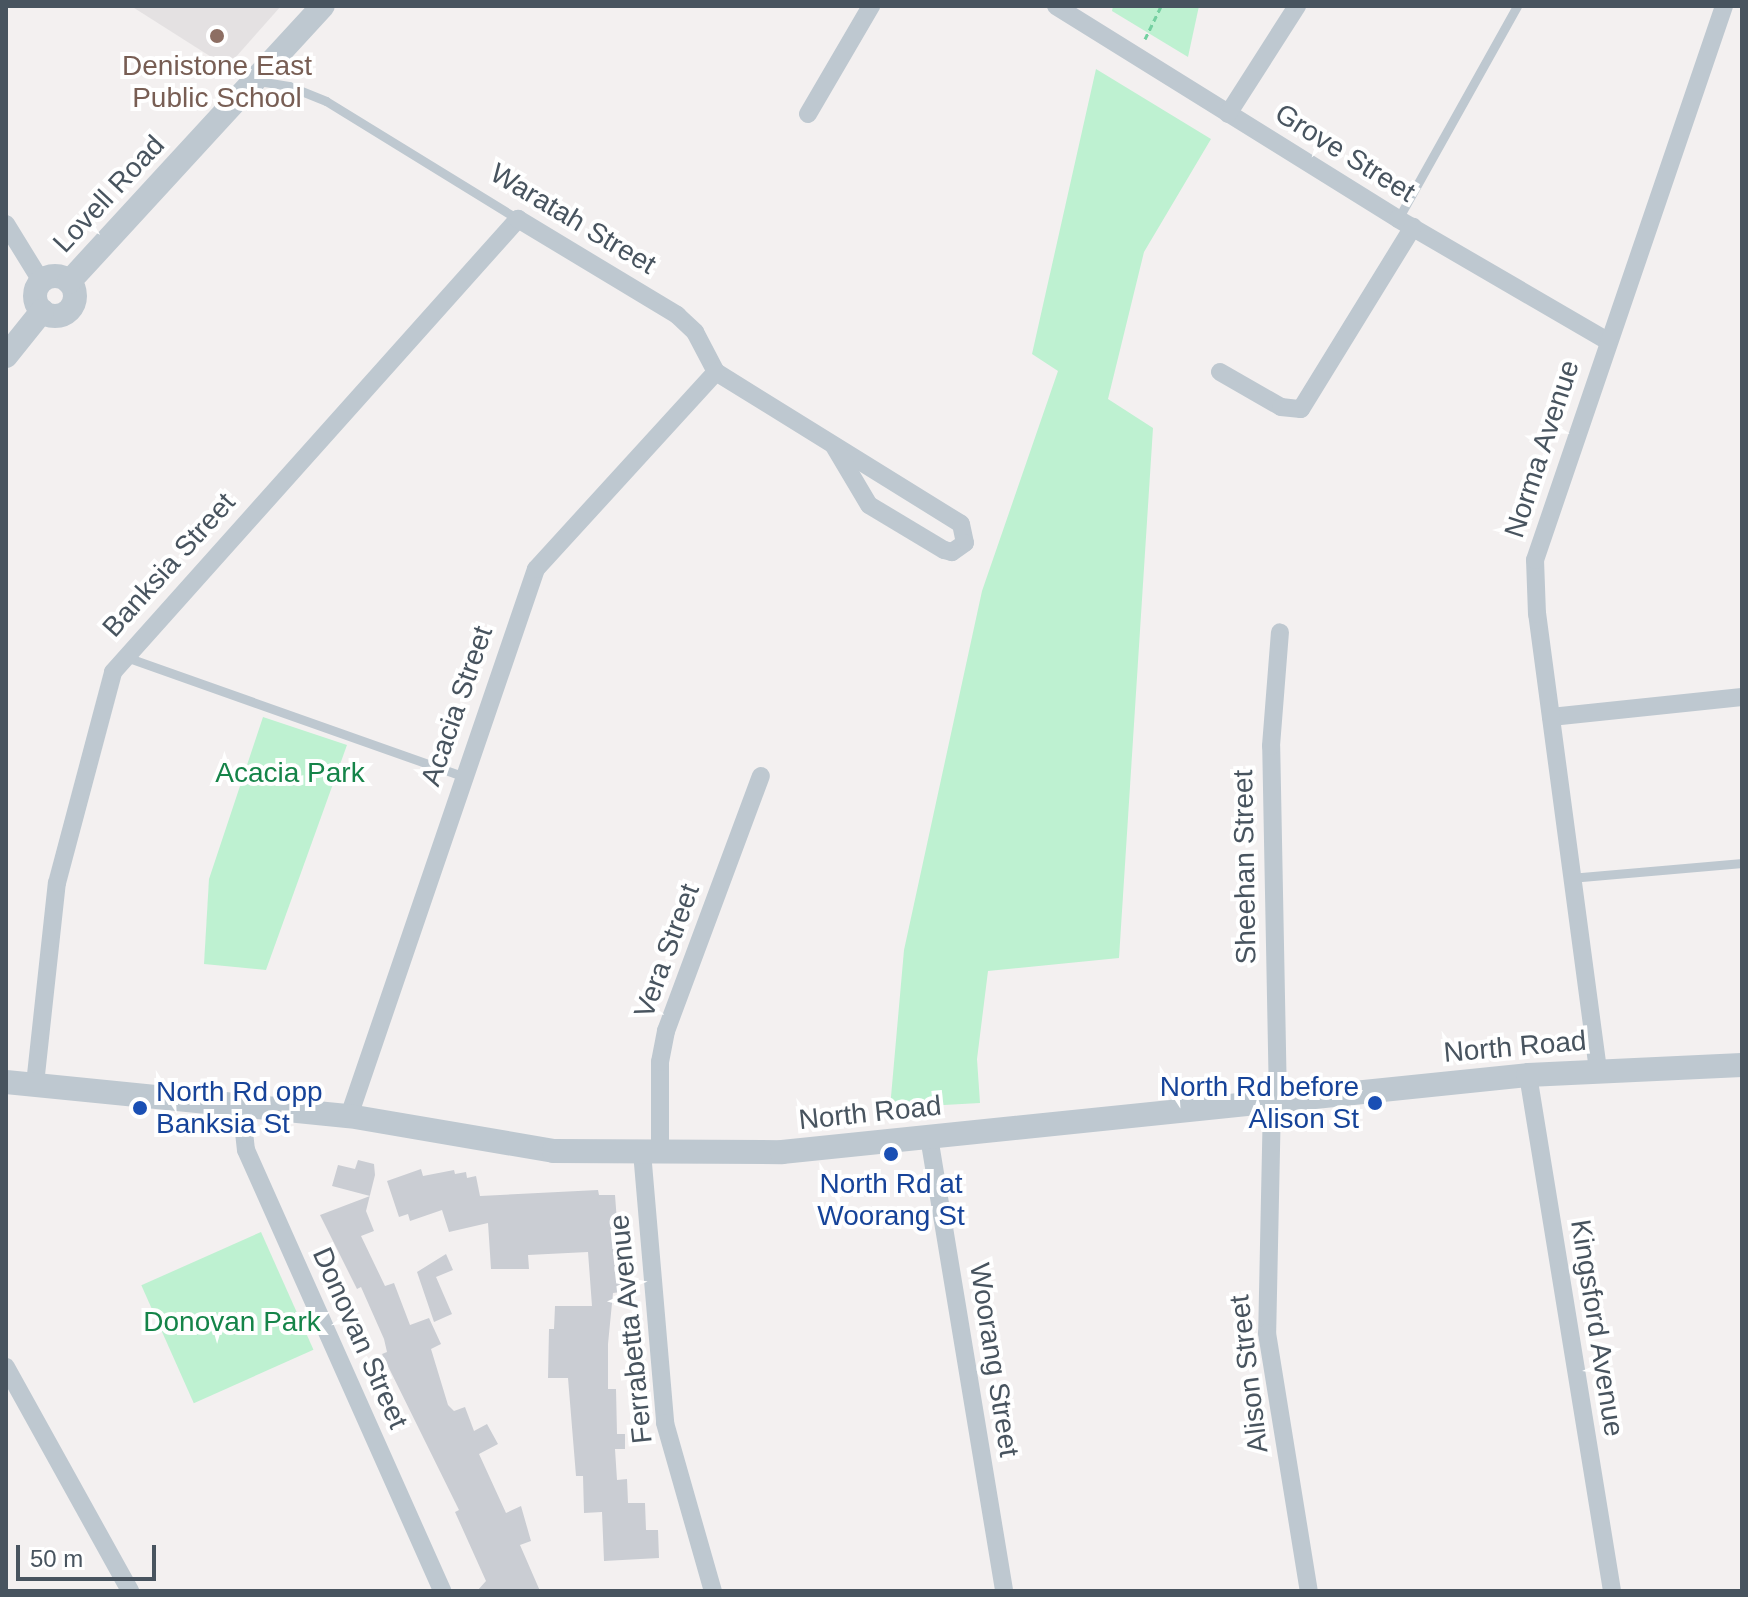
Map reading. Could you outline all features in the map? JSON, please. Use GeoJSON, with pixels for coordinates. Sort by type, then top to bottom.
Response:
{"type":"FeatureCollection","features":[{"type":"Feature","properties":{"kind":"street","name":"Lovell Road"},"geometry":{"type":"LineString","coordinates":[[69,282],[323,6]]}},
{"type":"Feature","properties":{"kind":"street"},"geometry":{"type":"LineString","coordinates":[[808,114],[871,6]]}},
{"type":"Feature","properties":{"kind":"street","name":"Grove Street"},"geometry":{"type":"LineString","coordinates":[[1056,6],[1406,223],[1608,341]]}},
{"type":"Feature","properties":{"kind":"street"},"geometry":{"type":"LineString","coordinates":[[1228,114],[1297,6]]}},
{"type":"Feature","properties":{"kind":"street","name":"Norma Avenue"},"geometry":{"type":"LineString","coordinates":[[1598,1070],[1570,878],[1535,560],[1724,6]]}},
{"type":"Feature","properties":{"kind":"street","name":"Waratah Street"},"geometry":{"type":"LineString","coordinates":[[518,219],[677,315],[695,332],[716,372]]}},
{"type":"Feature","properties":{"kind":"street","name":"Banksia Street"},"geometry":{"type":"LineString","coordinates":[[35,1084],[57,883],[106,695],[124,656],[518,219]]}},
{"type":"Feature","properties":{"kind":"street"},"geometry":{"type":"LineString","coordinates":[[1220,372],[1281,407],[1301,409],[1406,223]]}},
{"type":"Feature","properties":{"kind":"street"},"geometry":{"type":"LineString","coordinates":[[6,224],[41,281]]}},
{"type":"Feature","properties":{"kind":"street"},"geometry":{"type":"LineString","coordinates":[[54,276],[69,282],[75,296],[69,310],[55,316],[42,311],[35,296],[41,281],[54,276]]}},
{"type":"Feature","properties":{"kind":"street"},"geometry":{"type":"LineString","coordinates":[[6,356],[42,311]]}},
{"type":"Feature","properties":{"kind":"street"},"geometry":{"type":"LineString","coordinates":[[716,372],[961,524],[965,543],[952,552],[944,550],[869,505],[834,446]]}},
{"type":"Feature","properties":{"kind":"street","name":"Acacia Street"},"geometry":{"type":"LineString","coordinates":[[349,1116],[462,776],[536,569],[716,372]]}},
{"type":"Feature","properties":{"kind":"street","name":"Sheehan Street"},"geometry":{"type":"LineString","coordinates":[[1275,1101],[1271,746],[1280,632]]}},
{"type":"Feature","properties":{"kind":"street"},"geometry":{"type":"LineString","coordinates":[[1551,717],[1742,697]]}},
{"type":"Feature","properties":{"kind":"street","name":"Vera Street"},"geometry":{"type":"LineString","coordinates":[[651,1152],[666,1031],[761,776]]}},
{"type":"Feature","properties":{"kind":"street","name":"North Road"},"geometry":{"type":"LineString","coordinates":[[6,1082],[349,1116],[554,1151],[782,1152],[1528,1075],[1598,1070],[1683,1072],[1742,1065]]}},
{"type":"Feature","properties":{"kind":"street","name":"Kingsford Avenue"},"geometry":{"type":"LineString","coordinates":[[1528,1075],[1612,1591]]}},
{"type":"Feature","properties":{"kind":"street","name":"Alison Street"},"geometry":{"type":"LineString","coordinates":[[1275,1101],[1267,1333],[1309,1591]]}},
{"type":"Feature","properties":{"kind":"street","name":"Donovan Street"},"geometry":{"type":"LineString","coordinates":[[241,1105],[246,1150],[442,1591]]}},
{"type":"Feature","properties":{"kind":"street","name":"Woorang Street"},"geometry":{"type":"LineString","coordinates":[[929,1137],[1004,1591]]}},
{"type":"Feature","properties":{"kind":"street","name":"Ferrabetta Avenue"},"geometry":{"type":"LineString","coordinates":[[651,1152],[665,1423],[713,1591]]}},
{"type":"Feature","properties":{"kind":"street"},"geometry":{"type":"LineString","coordinates":[[6,1367],[130,1591]]}},
{"type":"Feature","properties":{"kind":"lane"},"geometry":{"type":"LineString","coordinates":[[1406,223],[1517,6]]}},
{"type":"Feature","properties":{"kind":"lane","name":"Waratah Street"},"geometry":{"type":"LineString","coordinates":[[254,81],[289,86],[326,101],[518,219]]}},
{"type":"Feature","properties":{"kind":"lane"},"geometry":{"type":"LineString","coordinates":[[124,656],[462,776]]}},
{"type":"Feature","properties":{"kind":"lane"},"geometry":{"type":"LineString","coordinates":[[1570,878],[1742,863]]}},
{"type":"Feature","properties":{"kind":"path"},"geometry":{"type":"LineString","coordinates":[[1135,56],[1161,6]]}},
{"type":"Feature","properties":{"kind":"shaded area","name":"Denistone East Public School"},"geometry":{"type":"Polygon","coordinates":[[[131,6],[281,6],[227,67],[131,6]]]}},
{"type":"Feature","properties":{"kind":"green space"},"geometry":{"type":"Polygon","coordinates":[[[1113,6],[1199,6],[1188,57],[1112,11],[1113,6]]]}},
{"type":"Feature","properties":{"kind":"green space"},"geometry":{"type":"Polygon","coordinates":[[[1096,69],[1211,139],[1144,252],[1108,399],[1153,428],[1119,958],[988,971],[977,1059],[980,1103],[890,1108],[904,950],[982,591],[1058,371],[1032,354],[1096,69]]]}},
{"type":"Feature","properties":{"kind":"green space","name":"Acacia Park"},"geometry":{"type":"Polygon","coordinates":[[[263,717],[347,745],[266,970],[204,964],[209,879],[263,717]]]}},
{"type":"Feature","properties":{"kind":"green space","name":"Donovan Park"},"geometry":{"type":"Polygon","coordinates":[[[261,1232],[313,1350],[194,1403],[141,1285],[261,1232]]]}},
{"type":"Feature","properties":{"kind":"building"},"geometry":{"type":"Polygon","coordinates":[[[358,1160],[374,1164],[370,1196],[332,1186],[338,1165],[355,1169],[358,1160]]]}},
{"type":"Feature","properties":{"kind":"building"},"geometry":{"type":"Polygon","coordinates":[[[421,1169],[423,1176],[454,1170],[455,1174],[466,1172],[467,1178],[476,1176],[480,1196],[598,1190],[599,1195],[615,1195],[619,1248],[626,1248],[628,1266],[619,1267],[621,1292],[613,1293],[608,1344],[608,1389],[616,1389],[617,1434],[625,1434],[625,1449],[615,1449],[617,1480],[627,1479],[628,1503],[645,1503],[646,1530],[658,1530],[659,1558],[604,1561],[602,1512],[584,1513],[583,1476],[576,1476],[568,1378],[548,1378],[549,1329],[554,1329],[555,1306],[592,1306],[588,1252],[528,1255],[529,1269],[491,1269],[488,1223],[449,1232],[442,1210],[410,1221],[408,1214],[399,1217],[387,1181],[421,1169]]]}},
{"type":"Feature","properties":{"kind":"building"},"geometry":{"type":"Polygon","coordinates":[[[370,1196],[366,1211],[374,1231],[361,1236],[385,1286],[394,1283],[410,1325],[429,1318],[441,1344],[431,1349],[448,1405],[454,1411],[465,1407],[474,1431],[487,1424],[498,1444],[479,1454],[506,1513],[521,1506],[531,1541],[520,1545],[540,1591],[477,1591],[486,1581],[455,1512],[459,1510],[382,1354],[387,1352],[384,1339],[361,1287],[357,1289],[320,1215],[370,1196]]]}},
{"type":"Feature","properties":{"kind":"building"},"geometry":{"type":"Polygon","coordinates":[[[446,1254],[453,1270],[436,1277],[452,1314],[434,1322],[417,1272],[446,1254]]]}},
{"type":"Feature","properties":{"kind":"place","name":"Denistone East Public School"},"geometry":{"type":"Point","coordinates":[217,36]}},
{"type":"Feature","properties":{"kind":"place","name":"North Rd before Alison St"},"geometry":{"type":"Point","coordinates":[1375,1103]}},
{"type":"Feature","properties":{"kind":"place","name":"North Rd opp Banksia St"},"geometry":{"type":"Point","coordinates":[140,1108]}},
{"type":"Feature","properties":{"kind":"place","name":"North Rd at Woorang St"},"geometry":{"type":"Point","coordinates":[891,1154]}}]}
